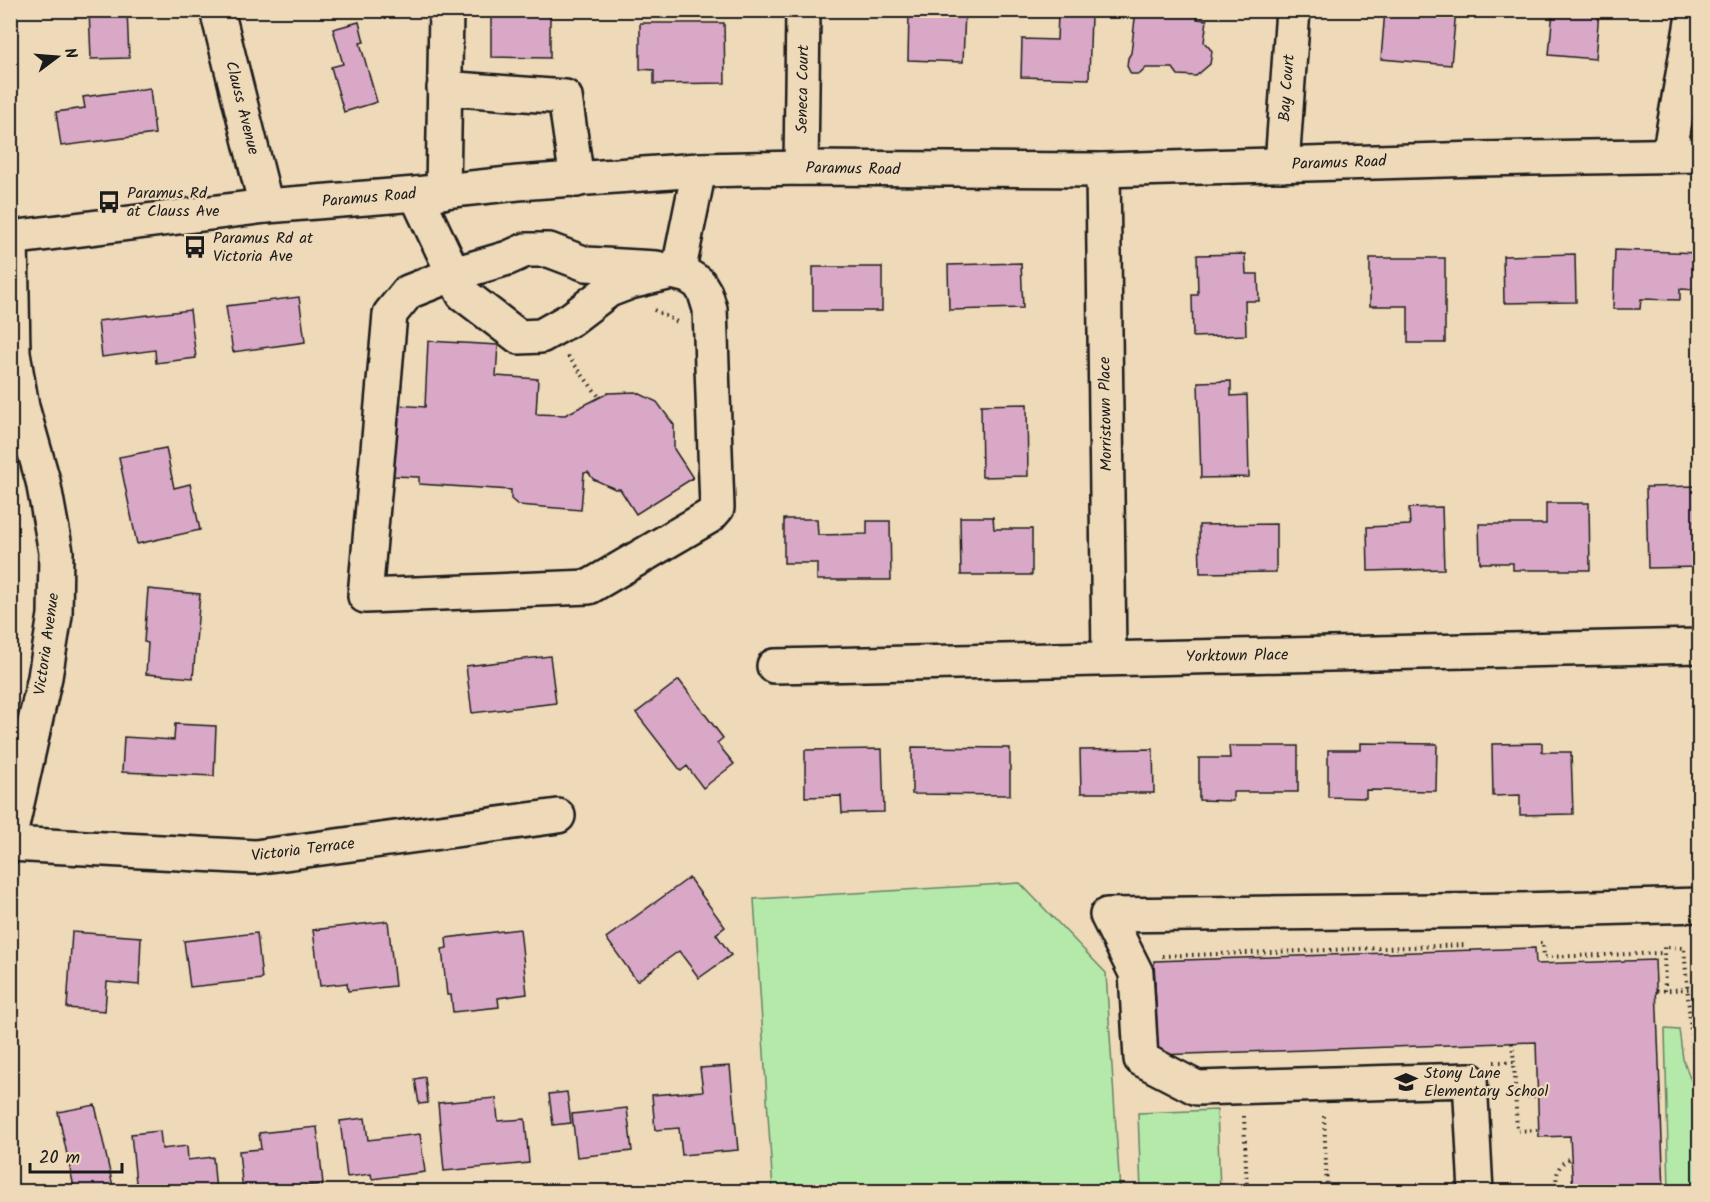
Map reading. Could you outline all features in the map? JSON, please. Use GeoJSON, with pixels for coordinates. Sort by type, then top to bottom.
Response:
{"type":"FeatureCollection","features":[{"type":"Feature","properties":{"kind":"street","name":"Clauss Avenue"},"geometry":{"type":"LineString","coordinates":[[218,10],[266,206]]}},
{"type":"Feature","properties":{"kind":"street"},"geometry":{"type":"LineString","coordinates":[[446,10],[444,88],[429,193],[450,265],[463,294],[519,337],[529,338],[541,336],[571,319],[609,290],[630,282],[675,272]]}},
{"type":"Feature","properties":{"kind":"street","name":"Seneca Court"},"geometry":{"type":"LineString","coordinates":[[801,168],[803,10]]}},
{"type":"Feature","properties":{"kind":"street","name":"Bay Court"},"geometry":{"type":"LineString","coordinates":[[1282,165],[1293,10]]}},
{"type":"Feature","properties":{"kind":"street"},"geometry":{"type":"LineString","coordinates":[[1684,156],[1694,10]]}},
{"type":"Feature","properties":{"kind":"street"},"geometry":{"type":"LineString","coordinates":[[444,88],[566,97],[577,180]]}},
{"type":"Feature","properties":{"kind":"street","name":"Paramus Road"},"geometry":{"type":"LineString","coordinates":[[11,238],[266,206],[429,193],[518,183],[699,170],[801,168],[1103,170],[1684,156]]}},
{"type":"Feature","properties":{"kind":"street"},"geometry":{"type":"LineString","coordinates":[[675,272],[699,170]]}},
{"type":"Feature","properties":{"kind":"street","name":"Morristown Place"},"geometry":{"type":"LineString","coordinates":[[1103,170],[1109,658]]}},
{"type":"Feature","properties":{"kind":"street","name":"Victoria Avenue"},"geometry":{"type":"LineString","coordinates":[[10,836],[50,646],[55,615],[56,552],[43,481],[22,407],[13,353],[11,238]]}},
{"type":"Feature","properties":{"kind":"street"},"geometry":{"type":"LineString","coordinates":[[526,250],[549,250],[586,264],[656,268],[675,272],[688,276],[699,284],[705,293],[710,309],[717,508],[710,516],[589,587],[365,596],[390,314],[408,292],[450,265],[488,264],[526,250]]}},
{"type":"Feature","properties":{"kind":"street","name":"Yorktown Place"},"geometry":{"type":"LineString","coordinates":[[774,666],[1700,646]]}},
{"type":"Feature","properties":{"kind":"street","name":"Victoria Terrace"},"geometry":{"type":"LineString","coordinates":[[10,844],[255,857],[558,816]]}},
{"type":"Feature","properties":{"kind":"street"},"geometry":{"type":"LineString","coordinates":[[1476,1191],[1470,1080],[1197,1088],[1141,1059],[1136,973],[1107,915],[1520,910],[1700,904]]}},
{"type":"Feature","properties":{"kind":"path"},"geometry":{"type":"LineString","coordinates":[[563,348],[600,398]]}},
{"type":"Feature","properties":{"kind":"path"},"geometry":{"type":"LineString","coordinates":[[1531,943],[1543,943],[1544,957],[1664,953]]}},
{"type":"Feature","properties":{"kind":"path"},"geometry":{"type":"LineString","coordinates":[[1160,956],[1471,945]]}},
{"type":"Feature","properties":{"kind":"path"},"geometry":{"type":"LineString","coordinates":[[1665,991],[1664,947],[1684,948],[1693,1056],[1700,1076]]}},
{"type":"Feature","properties":{"kind":"path"},"geometry":{"type":"LineString","coordinates":[[1657,991],[1700,988]]}},
{"type":"Feature","properties":{"kind":"path"},"geometry":{"type":"LineString","coordinates":[[1512,1043],[1514,1062]]}},
{"type":"Feature","properties":{"kind":"path"},"geometry":{"type":"LineString","coordinates":[[1242,1088],[1247,1191]]}},
{"type":"Feature","properties":{"kind":"path"},"geometry":{"type":"LineString","coordinates":[[1515,1096],[1537,1096]]}},
{"type":"Feature","properties":{"kind":"path"},"geometry":{"type":"LineString","coordinates":[[1324,1111],[1327,1191]]}},
{"type":"Feature","properties":{"kind":"path"},"geometry":{"type":"LineString","coordinates":[[1556,1191],[1557,1170],[1563,1161],[1571,1158]]}},
{"type":"Feature","properties":{"kind":"green space"},"geometry":{"type":"Polygon","coordinates":[[[1020,883],[1106,973],[1120,1191],[773,1191],[754,899],[1020,883]]]}},
{"type":"Feature","properties":{"kind":"green space"},"geometry":{"type":"Polygon","coordinates":[[[1665,1029],[1679,1030],[1683,1059],[1699,1102],[1699,1191],[1669,1191],[1665,1029]]]}},
{"type":"Feature","properties":{"kind":"green space"},"geometry":{"type":"Polygon","coordinates":[[[1217,1110],[1220,1191],[1141,1191],[1138,1113],[1217,1110]]]}},
{"type":"Feature","properties":{"kind":"building"},"geometry":{"type":"Polygon","coordinates":[[[89,10],[127,10],[129,58],[91,59],[89,10]]]}},
{"type":"Feature","properties":{"kind":"building"},"geometry":{"type":"Polygon","coordinates":[[[933,10],[965,10],[963,62],[908,60],[909,13],[933,14],[933,10]]]}},
{"type":"Feature","properties":{"kind":"building"},"geometry":{"type":"Polygon","coordinates":[[[1136,10],[1198,10],[1197,19],[1207,20],[1204,42],[1212,51],[1210,64],[1196,76],[1178,75],[1173,68],[1146,68],[1140,74],[1131,74],[1127,66],[1131,53],[1136,10]]]}},
{"type":"Feature","properties":{"kind":"building"},"geometry":{"type":"Polygon","coordinates":[[[1385,10],[1456,10],[1451,65],[1381,59],[1385,10]]]}},
{"type":"Feature","properties":{"kind":"building"},"geometry":{"type":"Polygon","coordinates":[[[1553,10],[1606,10],[1606,13],[1599,12],[1595,59],[1549,55],[1553,10]]]}},
{"type":"Feature","properties":{"kind":"building"},"geometry":{"type":"Polygon","coordinates":[[[491,11],[550,11],[550,58],[491,57],[491,11]]]}},
{"type":"Feature","properties":{"kind":"building"},"geometry":{"type":"Polygon","coordinates":[[[1058,14],[1091,15],[1089,79],[1021,77],[1022,39],[1057,40],[1058,14]]]}},
{"type":"Feature","properties":{"kind":"building"},"geometry":{"type":"Polygon","coordinates":[[[359,22],[364,42],[360,43],[377,102],[344,112],[331,67],[343,64],[333,29],[359,22]]]}},
{"type":"Feature","properties":{"kind":"building"},"geometry":{"type":"Polygon","coordinates":[[[640,23],[724,23],[725,83],[654,84],[654,70],[640,69],[640,23]]]}},
{"type":"Feature","properties":{"kind":"building"},"geometry":{"type":"Polygon","coordinates":[[[150,88],[155,134],[61,146],[56,112],[85,108],[83,97],[150,88]]]}},
{"type":"Feature","properties":{"kind":"building"},"geometry":{"type":"Polygon","coordinates":[[[1615,250],[1700,253],[1700,290],[1680,289],[1680,300],[1641,299],[1640,309],[1613,309],[1615,250]]]}},
{"type":"Feature","properties":{"kind":"building"},"geometry":{"type":"Polygon","coordinates":[[[1245,254],[1246,274],[1258,274],[1259,301],[1245,301],[1246,335],[1193,337],[1192,295],[1198,295],[1197,255],[1245,254]]]}},
{"type":"Feature","properties":{"kind":"building"},"geometry":{"type":"Polygon","coordinates":[[[1575,254],[1576,302],[1504,303],[1503,256],[1575,254]]]}},
{"type":"Feature","properties":{"kind":"building"},"geometry":{"type":"Polygon","coordinates":[[[1370,258],[1445,258],[1445,343],[1408,343],[1408,306],[1370,306],[1370,258]]]}},
{"type":"Feature","properties":{"kind":"building"},"geometry":{"type":"Polygon","coordinates":[[[1021,263],[1023,308],[949,310],[948,265],[1021,263]]]}},
{"type":"Feature","properties":{"kind":"building"},"geometry":{"type":"Polygon","coordinates":[[[813,267],[882,267],[882,311],[813,311],[813,267]]]}},
{"type":"Feature","properties":{"kind":"building"},"geometry":{"type":"Polygon","coordinates":[[[299,297],[305,342],[233,352],[226,306],[299,297]]]}},
{"type":"Feature","properties":{"kind":"building"},"geometry":{"type":"Polygon","coordinates":[[[190,310],[196,358],[156,363],[155,350],[102,357],[98,321],[190,310]]]}},
{"type":"Feature","properties":{"kind":"building"},"geometry":{"type":"Polygon","coordinates":[[[428,341],[498,345],[496,376],[538,379],[536,414],[565,415],[608,393],[636,392],[657,402],[674,425],[674,449],[693,478],[636,514],[620,489],[593,479],[588,472],[584,473],[581,510],[518,505],[511,499],[511,490],[419,484],[419,477],[393,476],[397,405],[425,407],[428,341]]]}},
{"type":"Feature","properties":{"kind":"building"},"geometry":{"type":"Polygon","coordinates":[[[1231,381],[1231,396],[1247,395],[1249,477],[1201,478],[1198,382],[1231,381]]]}},
{"type":"Feature","properties":{"kind":"building"},"geometry":{"type":"Polygon","coordinates":[[[1027,404],[1028,476],[982,477],[981,405],[1027,404]]]}},
{"type":"Feature","properties":{"kind":"building"},"geometry":{"type":"Polygon","coordinates":[[[166,448],[174,488],[190,484],[200,530],[137,544],[119,457],[166,448]]]}},
{"type":"Feature","properties":{"kind":"building"},"geometry":{"type":"Polygon","coordinates":[[[1700,486],[1700,567],[1648,568],[1646,487],[1700,486]]]}},
{"type":"Feature","properties":{"kind":"building"},"geometry":{"type":"Polygon","coordinates":[[[1546,503],[1589,503],[1590,570],[1513,570],[1513,563],[1480,563],[1479,524],[1546,524],[1546,503]]]}},
{"type":"Feature","properties":{"kind":"building"},"geometry":{"type":"Polygon","coordinates":[[[1442,507],[1444,569],[1368,571],[1367,527],[1410,525],[1409,508],[1442,507]]]}},
{"type":"Feature","properties":{"kind":"building"},"geometry":{"type":"Polygon","coordinates":[[[960,517],[993,517],[994,529],[1032,529],[1032,575],[961,575],[960,517]]]}},
{"type":"Feature","properties":{"kind":"building"},"geometry":{"type":"Polygon","coordinates":[[[784,519],[817,519],[818,535],[867,534],[867,521],[890,521],[891,580],[817,580],[817,563],[784,563],[784,519]]]}},
{"type":"Feature","properties":{"kind":"building"},"geometry":{"type":"Polygon","coordinates":[[[1276,524],[1276,572],[1200,573],[1199,525],[1276,524]]]}},
{"type":"Feature","properties":{"kind":"building"},"geometry":{"type":"Polygon","coordinates":[[[148,589],[200,594],[193,678],[146,674],[148,643],[144,642],[148,589]]]}},
{"type":"Feature","properties":{"kind":"building"},"geometry":{"type":"Polygon","coordinates":[[[550,656],[556,703],[472,713],[466,666],[550,656]]]}},
{"type":"Feature","properties":{"kind":"building"},"geometry":{"type":"Polygon","coordinates":[[[679,680],[723,738],[717,743],[734,764],[703,788],[687,766],[681,771],[636,713],[679,680]]]}},
{"type":"Feature","properties":{"kind":"building"},"geometry":{"type":"Polygon","coordinates":[[[175,724],[216,726],[214,776],[122,772],[124,737],[174,740],[175,724]]]}},
{"type":"Feature","properties":{"kind":"building"},"geometry":{"type":"Polygon","coordinates":[[[1360,743],[1437,744],[1436,791],[1366,790],[1366,798],[1328,797],[1328,750],[1360,750],[1360,743]]]}},
{"type":"Feature","properties":{"kind":"building"},"geometry":{"type":"Polygon","coordinates":[[[1542,743],[1542,752],[1571,752],[1573,814],[1520,815],[1520,795],[1493,796],[1492,744],[1542,743]]]}},
{"type":"Feature","properties":{"kind":"building"},"geometry":{"type":"Polygon","coordinates":[[[1229,746],[1298,746],[1298,792],[1233,792],[1233,801],[1199,800],[1199,758],[1230,758],[1229,746]]]}},
{"type":"Feature","properties":{"kind":"building"},"geometry":{"type":"Polygon","coordinates":[[[912,747],[1010,748],[1010,795],[912,794],[912,747]]]}},
{"type":"Feature","properties":{"kind":"building"},"geometry":{"type":"Polygon","coordinates":[[[882,749],[884,812],[842,813],[841,796],[805,797],[805,750],[882,749]]]}},
{"type":"Feature","properties":{"kind":"building"},"geometry":{"type":"Polygon","coordinates":[[[1153,749],[1154,793],[1081,793],[1080,750],[1153,749]]]}},
{"type":"Feature","properties":{"kind":"building"},"geometry":{"type":"Polygon","coordinates":[[[689,878],[725,927],[716,934],[731,955],[699,978],[679,951],[637,981],[606,938],[689,878]]]}},
{"type":"Feature","properties":{"kind":"building"},"geometry":{"type":"Polygon","coordinates":[[[388,921],[395,986],[348,991],[347,983],[320,986],[313,930],[388,921]]]}},
{"type":"Feature","properties":{"kind":"building"},"geometry":{"type":"Polygon","coordinates":[[[520,929],[527,994],[498,998],[499,1007],[453,1012],[451,995],[447,995],[442,949],[447,948],[446,938],[520,929]]]}},
{"type":"Feature","properties":{"kind":"building"},"geometry":{"type":"Polygon","coordinates":[[[72,932],[141,937],[139,985],[107,982],[105,1011],[67,1008],[72,932]]]}},
{"type":"Feature","properties":{"kind":"building"},"geometry":{"type":"Polygon","coordinates":[[[257,933],[262,979],[190,987],[184,941],[257,933]]]}},
{"type":"Feature","properties":{"kind":"building","name":"Stony Lane Elementary School"},"geometry":{"type":"Polygon","coordinates":[[[1535,948],[1536,964],[1655,960],[1664,1192],[1573,1192],[1570,1136],[1539,1137],[1536,1042],[1158,1055],[1154,961],[1535,948]]]}},
{"type":"Feature","properties":{"kind":"building"},"geometry":{"type":"Polygon","coordinates":[[[730,1066],[738,1150],[682,1155],[679,1128],[655,1130],[652,1095],[703,1091],[700,1068],[730,1066]]]}},
{"type":"Feature","properties":{"kind":"building"},"geometry":{"type":"Polygon","coordinates":[[[425,1077],[428,1103],[419,1104],[415,1079],[425,1077]]]}},
{"type":"Feature","properties":{"kind":"building"},"geometry":{"type":"Polygon","coordinates":[[[567,1092],[571,1123],[553,1125],[549,1094],[567,1092]]]}},
{"type":"Feature","properties":{"kind":"building"},"geometry":{"type":"Polygon","coordinates":[[[496,1098],[498,1121],[525,1119],[529,1163],[444,1171],[438,1103],[496,1098]]]}},
{"type":"Feature","properties":{"kind":"building"},"geometry":{"type":"Polygon","coordinates":[[[95,1105],[114,1191],[75,1192],[58,1112],[95,1105]]]}},
{"type":"Feature","properties":{"kind":"building"},"geometry":{"type":"Polygon","coordinates":[[[627,1108],[632,1151],[577,1157],[572,1114],[627,1108]]]}},
{"type":"Feature","properties":{"kind":"building"},"geometry":{"type":"Polygon","coordinates":[[[365,1118],[368,1140],[420,1134],[425,1172],[372,1179],[371,1174],[347,1177],[340,1121],[365,1118]]]}},
{"type":"Feature","properties":{"kind":"building"},"geometry":{"type":"Polygon","coordinates":[[[317,1127],[323,1184],[243,1192],[239,1151],[261,1149],[259,1133],[317,1127]]]}},
{"type":"Feature","properties":{"kind":"building"},"geometry":{"type":"Polygon","coordinates":[[[160,1131],[162,1149],[187,1146],[188,1160],[213,1157],[216,1192],[137,1192],[131,1134],[160,1131]]]}},
{"type":"Feature","properties":{"kind":"place","name":"Paramus Rd at Clauss Ave"},"geometry":{"type":"Point","coordinates":[109,202]}},
{"type":"Feature","properties":{"kind":"place","name":"Paramus Rd at Victoria Ave"},"geometry":{"type":"Point","coordinates":[195,247]}},
{"type":"Feature","properties":{"kind":"place","name":"Stony Lane Elementary School"},"geometry":{"type":"Point","coordinates":[1406,1082]}}]}
